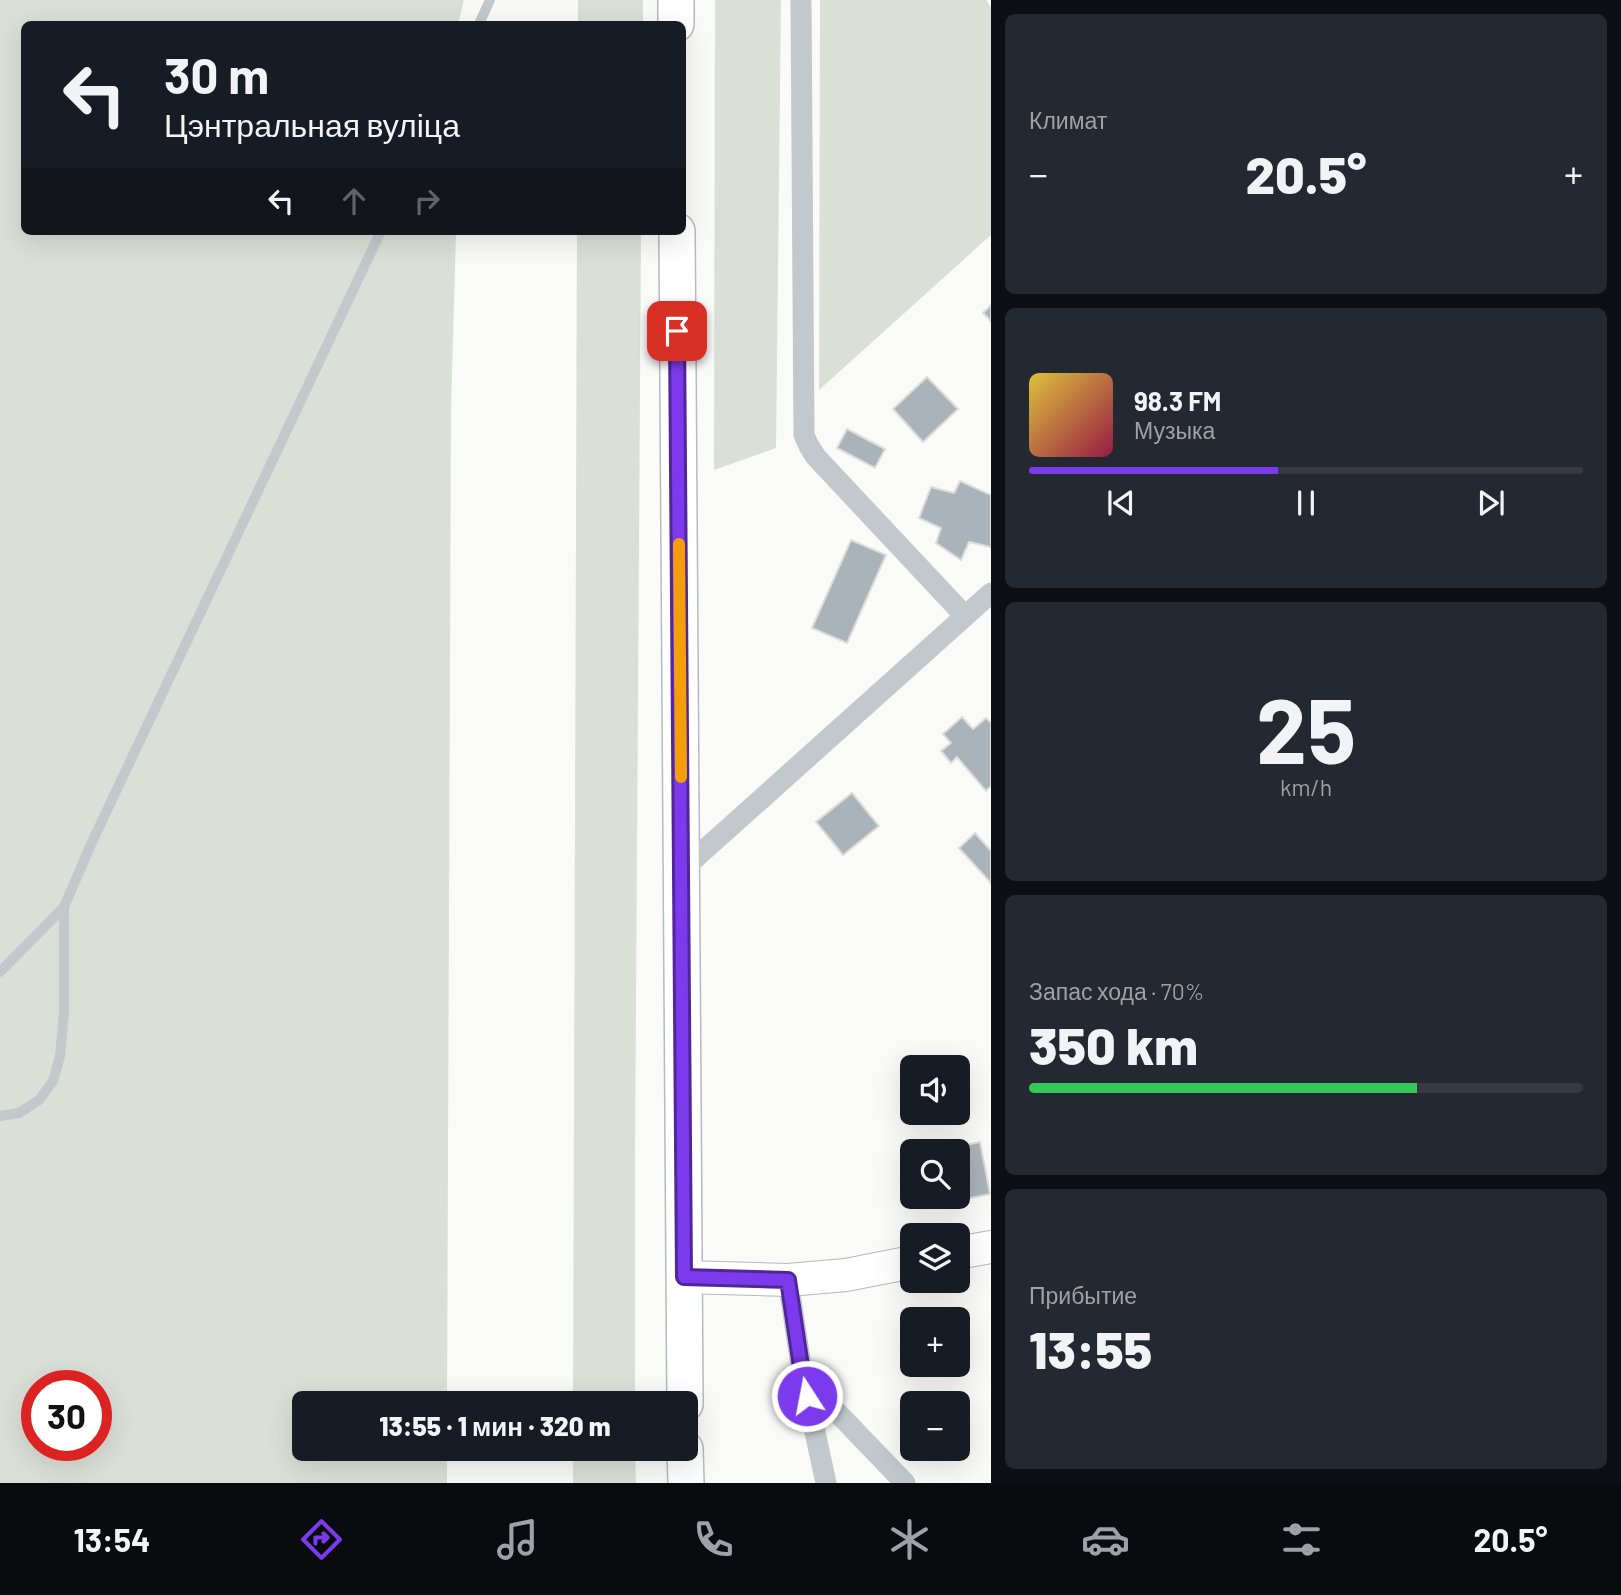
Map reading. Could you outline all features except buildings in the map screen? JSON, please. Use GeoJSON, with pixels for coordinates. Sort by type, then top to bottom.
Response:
{"type":"FeatureCollection","features":[{"type":"Feature","properties":{"kind":"main road"},"geometry":{"type":"LineString","coordinates":[[676,0],[676,21]]}},
{"type":"Feature","properties":{"kind":"main road"},"geometry":{"type":"LineString","coordinates":[[677,235],[685,1391]]}},
{"type":"Feature","properties":{"kind":"main road"},"geometry":{"type":"LineString","coordinates":[[685,1461],[686,1483]]}},
{"type":"Feature","properties":{"kind":"street"},"geometry":{"type":"LineString","coordinates":[[801,0],[804,435],[816,457],[965,616]]}},
{"type":"Feature","properties":{"kind":"street"},"geometry":{"type":"LineString","coordinates":[[682,870],[991,593]]}},
{"type":"Feature","properties":{"kind":"street"},"geometry":{"type":"LineString","coordinates":[[970,1251],[991,1247]]}},
{"type":"Feature","properties":{"kind":"street"},"geometry":{"type":"LineString","coordinates":[[684,1277],[788,1280],[846,1275],[900,1264]]}},
{"type":"Feature","properties":{"kind":"street"},"geometry":{"type":"LineString","coordinates":[[788,1280],[802,1373],[826,1483]]}},
{"type":"Feature","properties":{"kind":"street"},"geometry":{"type":"LineString","coordinates":[[802,1373],[905,1483]]}},
{"type":"Feature","properties":{"kind":"lane"},"geometry":{"type":"LineString","coordinates":[[480,21],[490,0]]}},
{"type":"Feature","properties":{"kind":"lane"},"geometry":{"type":"LineString","coordinates":[[0,972],[64,907],[92,842],[379,235]]}},
{"type":"Feature","properties":{"kind":"lane"},"geometry":{"type":"LineString","coordinates":[[0,1116],[19,1113],[29,1107],[39,1100],[53,1081],[60,1056],[64,1013],[64,907]]}},
{"type":"Feature","properties":{"kind":"shaded area"},"geometry":{"type":"Polygon","coordinates":[[[0,0],[464,0],[459,21],[21,21],[21,235],[456,235],[451,410],[447,1391],[292,1391],[292,1461],[447,1461],[447,1483],[0,1483],[0,0]]]}},
{"type":"Feature","properties":{"kind":"shaded area"},"geometry":{"type":"Polygon","coordinates":[[[578,0],[643,0],[643,21],[578,21],[578,0]]]}},
{"type":"Feature","properties":{"kind":"shaded area"},"geometry":{"type":"Polygon","coordinates":[[[715,0],[781,0],[776,448],[714,470],[715,0]]]}},
{"type":"Feature","properties":{"kind":"shaded area"},"geometry":{"type":"Polygon","coordinates":[[[820,0],[986,0],[991,7],[991,235],[819,390],[820,0]]]}},
{"type":"Feature","properties":{"kind":"shaded area"},"geometry":{"type":"Polygon","coordinates":[[[577,235],[641,235],[635,1391],[573,1391],[577,235]]]}},
{"type":"Feature","properties":{"kind":"shaded area"},"geometry":{"type":"Polygon","coordinates":[[[573,1461],[635,1461],[636,1483],[573,1483],[573,1461]]]}},
{"type":"Feature","properties":{"kind":"slow traffic"},"geometry":{"type":"LineString","coordinates":[[679,544],[681,777]]}},
{"type":"Feature","properties":{"kind":"route"},"geometry":{"type":"LineString","coordinates":[[677,331],[684,1277],[788,1280],[807,1396]]}}]}
